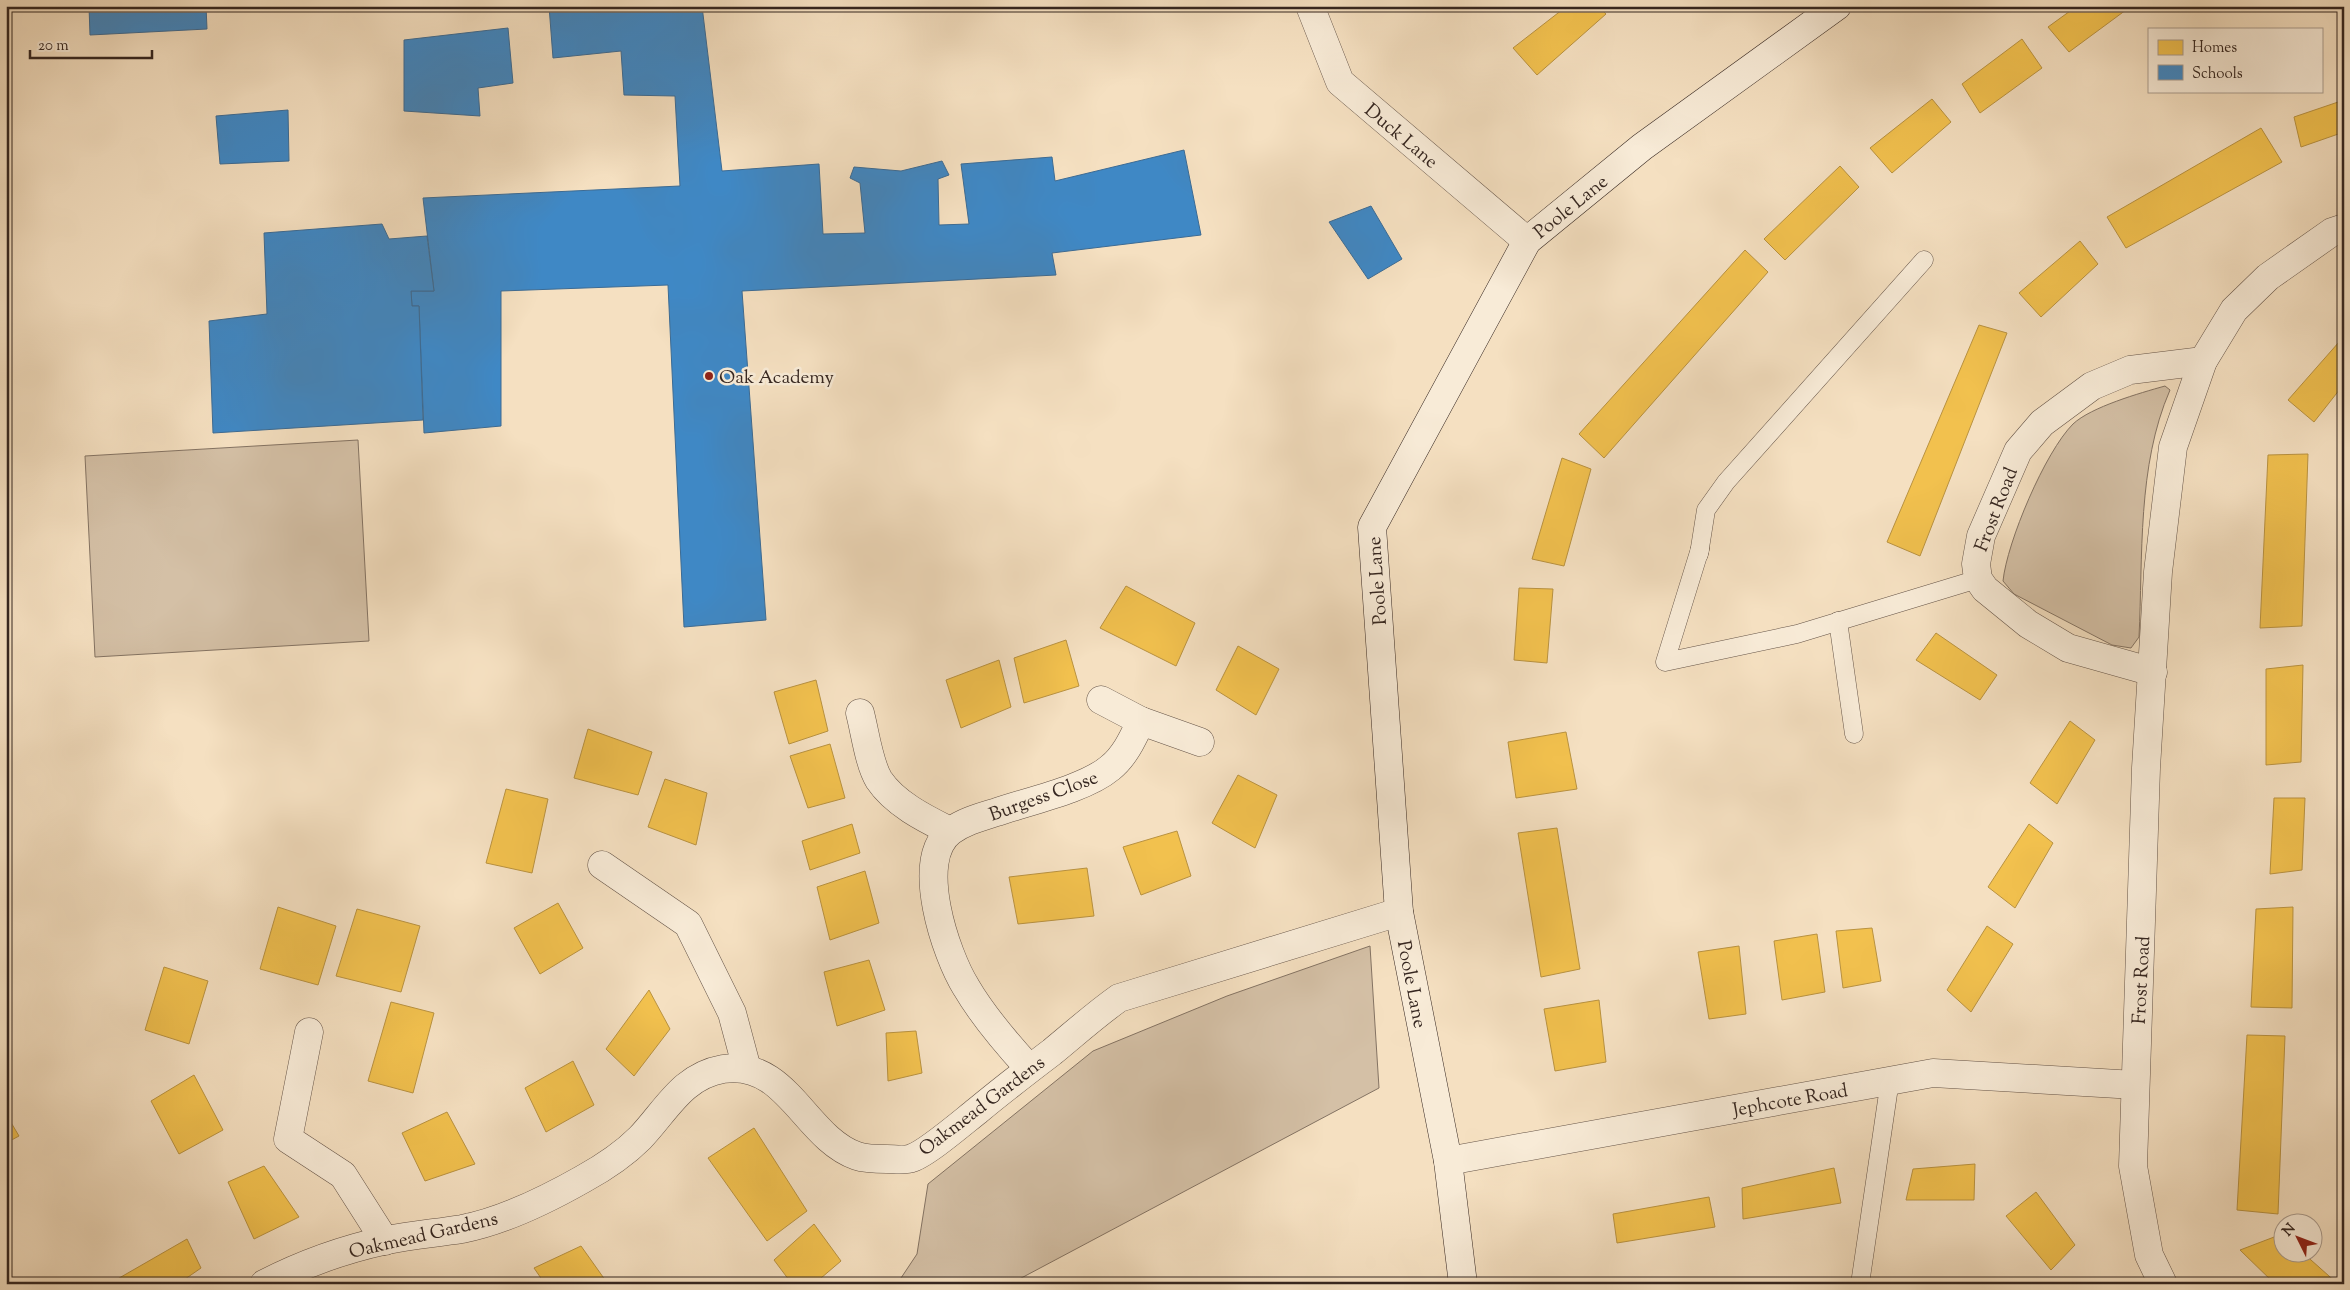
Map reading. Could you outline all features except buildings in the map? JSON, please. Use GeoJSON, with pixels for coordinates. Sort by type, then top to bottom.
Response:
{"type":"FeatureCollection","features":[{"type":"Feature","properties":{"kind":"street","name":"Duck Lane"},"geometry":{"type":"LineString","coordinates":[[1310,6],[1340,82],[1527,241]]}},
{"type":"Feature","properties":{"kind":"street","name":"Poole Lane"},"geometry":{"type":"LineString","coordinates":[[1463,1284],[1448,1161],[1399,912],[1372,527],[1527,241],[1642,147],[1837,6]]}},
{"type":"Feature","properties":{"kind":"street","name":"Frost Road"},"geometry":{"type":"LineString","coordinates":[[2163,1284],[2149,1255],[2133,1166],[2146,768],[2158,572],[2173,447],[2203,362],[2234,310],[2268,277],[2332,232],[2344,228]]}},
{"type":"Feature","properties":{"kind":"street","name":"Frost Road"},"geometry":{"type":"LineString","coordinates":[[2153,672],[2068,648],[2028,624],[1998,602],[1978,578],[1976,564],[1981,536],[2018,450],[2042,423],[2092,386],[2130,370],[2203,362]]}},
{"type":"Feature","properties":{"kind":"street"},"geometry":{"type":"LineString","coordinates":[[1101,700],[1141,721],[1200,742]]}},
{"type":"Feature","properties":{"kind":"street"},"geometry":{"type":"LineString","coordinates":[[860,713],[870,754],[879,779],[894,796],[924,818],[950,832],[941,843],[933,873],[937,913],[966,987],[1003,1040],[1029,1068]]}},
{"type":"Feature","properties":{"kind":"street","name":"Burgess Close"},"geometry":{"type":"LineString","coordinates":[[950,832],[969,821],[1097,777],[1110,768],[1128,749],[1141,721]]}},
{"type":"Feature","properties":{"kind":"street"},"geometry":{"type":"LineString","coordinates":[[602,866],[688,924],[732,1013],[747,1069]]}},
{"type":"Feature","properties":{"kind":"street","name":"Oakmead Gardens"},"geometry":{"type":"LineString","coordinates":[[264,1284],[297,1268],[385,1240],[463,1228],[502,1217],[543,1199],[584,1179],[616,1158],[640,1138],[676,1093],[700,1076],[723,1069],[747,1069],[767,1078],[783,1089],[810,1122],[836,1144],[856,1156],[877,1160],[912,1159],[936,1143],[1119,998],[1399,912]]}},
{"type":"Feature","properties":{"kind":"street"},"geometry":{"type":"LineString","coordinates":[[309,1032],[288,1139],[343,1175],[385,1240]]}},
{"type":"Feature","properties":{"kind":"street","name":"Jephcote Road"},"geometry":{"type":"LineString","coordinates":[[1448,1161],[1933,1073],[2135,1085]]}},
{"type":"Feature","properties":{"kind":"lane"},"geometry":{"type":"LineString","coordinates":[[1924,260],[1726,482],[1706,510],[1699,551],[1665,662],[1797,634],[1978,578]]}},
{"type":"Feature","properties":{"kind":"lane"},"geometry":{"type":"LineString","coordinates":[[1838,621],[1854,734]]}},
{"type":"Feature","properties":{"kind":"lane"},"geometry":{"type":"LineString","coordinates":[[1860,1284],[1890,1080]]}},
{"type":"Feature","properties":{"kind":"shaded area"},"geometry":{"type":"Polygon","coordinates":[[[2165,386],[2170,390],[2159,419],[2147,480],[2142,543],[2139,637],[2131,648],[2112,645],[2014,594],[2003,581],[2006,564],[2029,498],[2051,455],[2073,424],[2103,406],[2165,386]]]}},
{"type":"Feature","properties":{"kind":"shaded area"},"geometry":{"type":"Polygon","coordinates":[[[358,440],[369,641],[95,657],[85,456],[358,440]]]}},
{"type":"Feature","properties":{"kind":"shaded area"},"geometry":{"type":"Polygon","coordinates":[[[1370,946],[1379,1088],[1010,1284],[897,1284],[917,1254],[928,1184],[1093,1051],[1227,996],[1370,946]]]}},
{"type":"Feature","properties":{"kind":"place","name":"Oak Academy"},"geometry":{"type":"Point","coordinates":[709,376]}}]}
